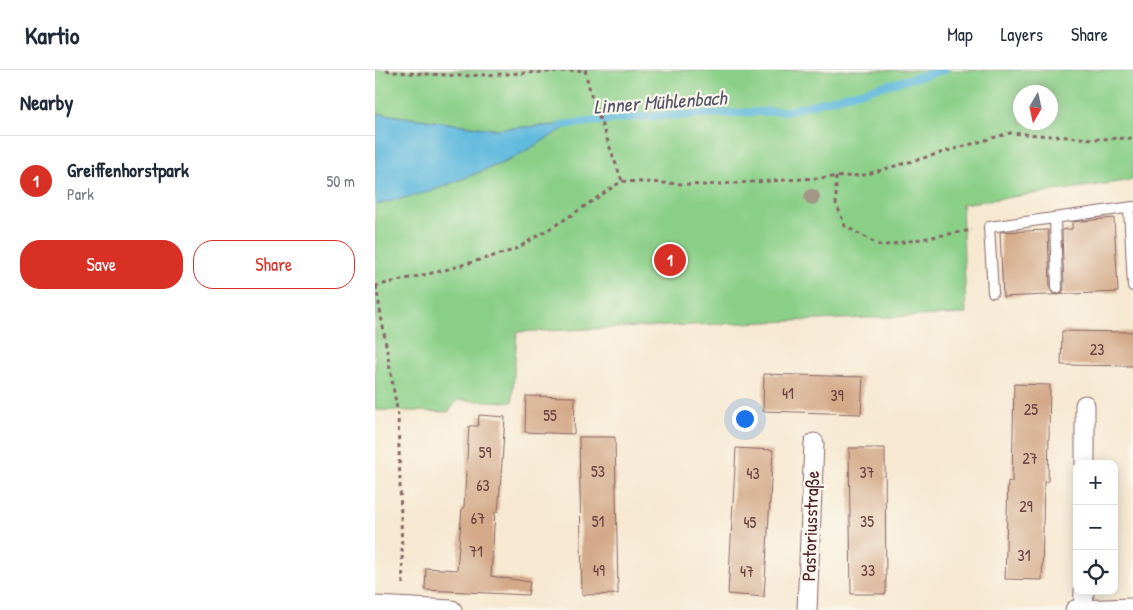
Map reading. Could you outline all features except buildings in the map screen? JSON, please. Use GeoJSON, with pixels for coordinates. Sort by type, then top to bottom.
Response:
{"type":"FeatureCollection","features":[{"type":"Feature","properties":{"kind":"street"},"geometry":{"type":"LineString","coordinates":[[1085,405],[1085,460]]}},
{"type":"Feature","properties":{"kind":"street","name":"Pastoriusstraße"},"geometry":{"type":"LineString","coordinates":[[807,610],[814,443]]}},
{"type":"Feature","properties":{"kind":"street"},"geometry":{"type":"LineString","coordinates":[[1083,610],[1084,595]]}},
{"type":"Feature","properties":{"kind":"street"},"geometry":{"type":"LineString","coordinates":[[375,606],[452,610]]}},
{"type":"Feature","properties":{"kind":"street"},"geometry":{"type":"LineString","coordinates":[[1075,610],[1133,608]]}},
{"type":"Feature","properties":{"kind":"lane"},"geometry":{"type":"LineString","coordinates":[[993,292],[989,228],[1131,208],[1133,286]]}},
{"type":"Feature","properties":{"kind":"lane"},"geometry":{"type":"LineString","coordinates":[[1055,218],[1057,288]]}},
{"type":"Feature","properties":{"kind":"path"},"geometry":{"type":"LineString","coordinates":[[386,70],[462,76],[586,70],[591,95],[622,181]]}},
{"type":"Feature","properties":{"kind":"path"},"geometry":{"type":"LineString","coordinates":[[404,607],[399,511],[398,415],[376,286],[445,270],[514,250],[564,220],[622,181],[704,185],[864,175],[1010,134],[1095,140],[1133,138]]}},
{"type":"Feature","properties":{"kind":"path"},"geometry":{"type":"LineString","coordinates":[[836,177],[836,203],[845,226],[881,246],[989,228]]}},
{"type":"Feature","properties":{"kind":"green space"},"geometry":{"type":"Polygon","coordinates":[[[375,70],[1133,70],[1133,180],[962,204],[966,314],[517,332],[512,402],[458,400],[448,412],[375,410],[375,205],[429,192],[510,160],[570,124],[493,129],[375,113],[375,70]]]}},
{"type":"Feature","properties":{"kind":"water","name":"Linner Mühlenbach"},"geometry":{"type":"Polygon","coordinates":[[[375,113],[493,129],[572,124],[510,160],[429,192],[375,205],[375,113]]]}},
{"type":"Feature","properties":{"kind":"waterway","name":"Linner Mühlenbach"},"geometry":{"type":"LineString","coordinates":[[562,125],[636,117],[787,111],[944,70]]}},
{"type":"Feature","properties":{"kind":"place","name":"Greiffenhorstpark"},"geometry":{"type":"Point","coordinates":[670,260]}}]}
